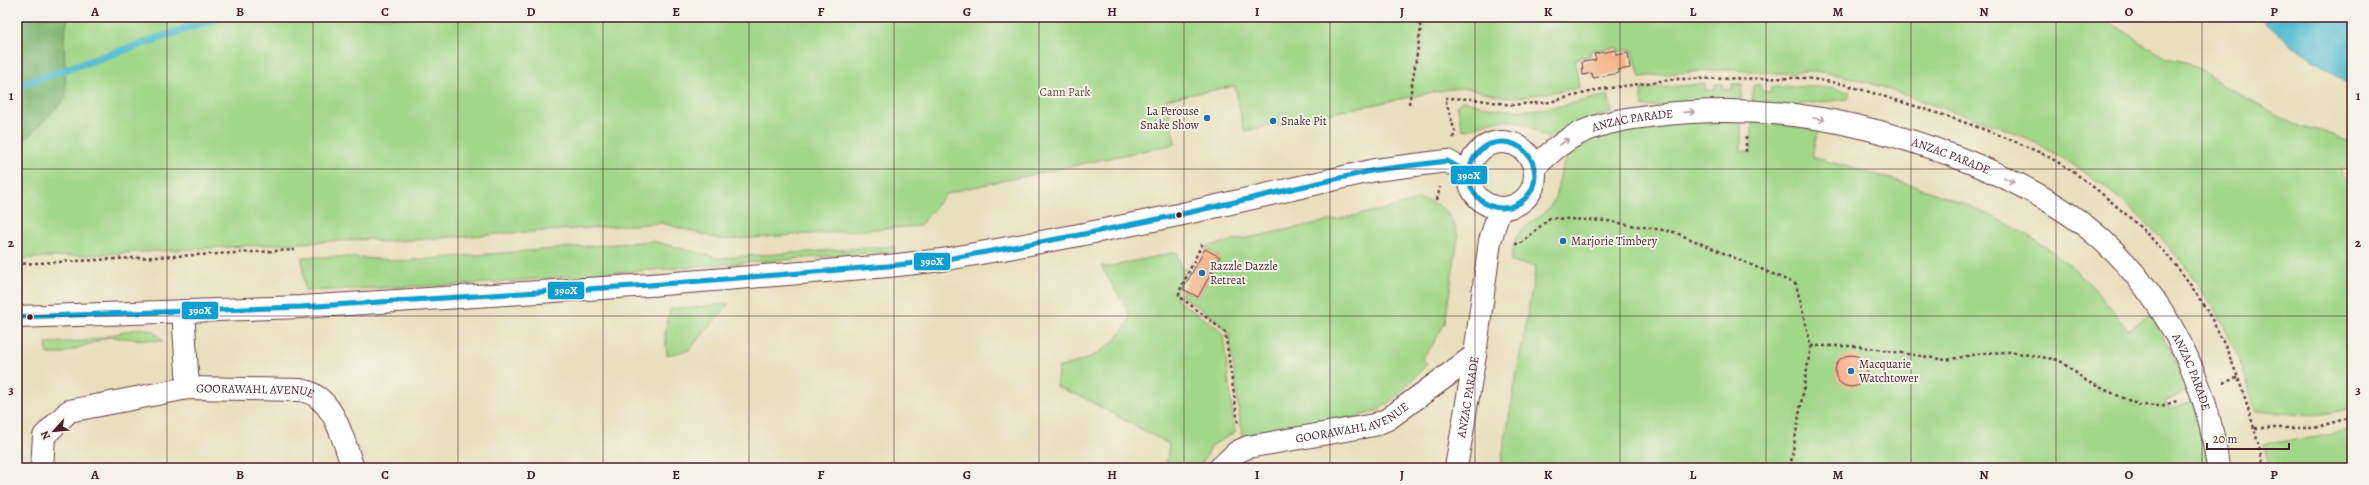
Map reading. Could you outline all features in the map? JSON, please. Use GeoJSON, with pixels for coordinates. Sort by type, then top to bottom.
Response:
{"type":"FeatureCollection","features":[{"type":"Feature","properties":{"kind":"main road","name":"ANZAC PARADE"},"geometry":{"type":"LineString","coordinates":[[1535,167],[1562,143],[1594,127],[1637,118],[1703,111],[1822,119],[1904,141],[1986,169],[2044,199],[2091,231],[2119,257],[2146,288],[2176,332],[2191,367],[2211,428],[2218,468]]}},
{"type":"Feature","properties":{"kind":"main road"},"geometry":{"type":"LineString","coordinates":[[1499,141],[1519,146],[1531,157],[1535,167],[1535,182],[1528,196],[1516,206],[1500,208],[1490,206],[1477,197],[1470,184],[1469,173],[1476,154],[1489,144],[1499,141]]}},
{"type":"Feature","properties":{"kind":"main road"},"geometry":{"type":"LineString","coordinates":[[17,316],[301,307],[642,286],[888,266],[942,260],[1094,232],[1268,196],[1375,170],[1447,161],[1469,173]]}},
{"type":"Feature","properties":{"kind":"main road","name":"ANZAC PARADE"},"geometry":{"type":"LineString","coordinates":[[1456,468],[1475,356],[1480,300],[1490,241],[1500,208]]}},
{"type":"Feature","properties":{"kind":"main road","name":"GOORAWAHL AVENUE"},"geometry":{"type":"LineString","coordinates":[[183,311],[188,388],[301,390],[312,393],[322,400],[329,410],[353,468]]}},
{"type":"Feature","properties":{"kind":"main road","name":"GOORAWAHL AVENUE"},"geometry":{"type":"LineString","coordinates":[[1220,468],[1237,452],[1248,447],[1374,425],[1388,419],[1475,356]]}},
{"type":"Feature","properties":{"kind":"main road"},"geometry":{"type":"LineString","coordinates":[[42,468],[44,436],[69,411],[188,388]]}},
{"type":"Feature","properties":{"kind":"path"},"geometry":{"type":"LineString","coordinates":[[1409,104],[1421,28],[1416,17]]}},
{"type":"Feature","properties":{"kind":"path"},"geometry":{"type":"LineString","coordinates":[[1445,98],[1474,98],[1511,105],[1549,102],[1602,90],[1676,79],[1806,78],[1843,84],[1993,132],[2044,155],[2069,169],[2145,230],[2167,254],[2193,287],[2213,320],[2239,377],[2255,428],[2264,468]]}},
{"type":"Feature","properties":{"kind":"path"},"geometry":{"type":"LineString","coordinates":[[1520,244],[1550,218],[1607,221],[1674,232],[1796,284],[1811,346],[1790,468]]}},
{"type":"Feature","properties":{"kind":"path"},"geometry":{"type":"LineString","coordinates":[[1202,244],[1179,292],[1179,296],[1225,332],[1239,432],[1248,447]]}},
{"type":"Feature","properties":{"kind":"path"},"geometry":{"type":"LineString","coordinates":[[17,264],[295,250]]}},
{"type":"Feature","properties":{"kind":"path"},"geometry":{"type":"LineString","coordinates":[[1811,346],[1857,346],[1946,360],[1983,353],[2010,352],[2059,360],[2088,382],[2122,399],[2150,406],[2167,405]]}},
{"type":"Feature","properties":{"kind":"path"},"geometry":{"type":"LineString","coordinates":[[2255,428],[2314,428],[2352,417]]}},
{"type":"Feature","properties":{"kind":"green space","name":"Cann Park"},"geometry":{"type":"Polygon","coordinates":[[[17,17],[2101,17],[2166,58],[2186,62],[2203,71],[2223,86],[2293,124],[2333,134],[2352,144],[2352,167],[2342,168],[2342,176],[2352,186],[2352,407],[2315,415],[2255,411],[2241,366],[2222,324],[2198,284],[2169,247],[2136,214],[2100,184],[2062,158],[2010,131],[1988,122],[1867,82],[1841,75],[1815,72],[1778,73],[1720,70],[1640,77],[1632,49],[1618,52],[1618,47],[1590,51],[1590,56],[1575,59],[1579,88],[1521,97],[1501,96],[1467,88],[1449,89],[1244,131],[1235,86],[1166,99],[1175,144],[959,190],[945,195],[920,226],[723,240],[662,223],[381,242],[370,239],[17,259],[17,17]]]}},
{"type":"Feature","properties":{"kind":"green space"},"geometry":{"type":"Polygon","coordinates":[[[17,17],[68,17],[64,37],[66,98],[17,148],[17,17]]]}},
{"type":"Feature","properties":{"kind":"green space"},"geometry":{"type":"Polygon","coordinates":[[[1705,84],[1705,90],[1715,90],[1715,84],[1722,84],[1722,89],[1732,90],[1732,84],[1742,84],[1741,102],[1643,107],[1641,89],[1705,84]]]}},
{"type":"Feature","properties":{"kind":"green space"},"geometry":{"type":"Polygon","coordinates":[[[1754,85],[1760,85],[1761,91],[1771,92],[1771,87],[1820,87],[1850,92],[1848,99],[1784,106],[1752,103],[1754,85]]]}},
{"type":"Feature","properties":{"kind":"green space"},"geometry":{"type":"Polygon","coordinates":[[[1608,95],[1612,113],[1579,121],[1549,138],[1527,125],[1507,120],[1500,120],[1463,130],[1457,105],[1463,100],[1485,107],[1527,110],[1554,107],[1608,95]]]}},
{"type":"Feature","properties":{"kind":"green space"},"geometry":{"type":"Polygon","coordinates":[[[1741,120],[1741,151],[1751,151],[1752,121],[1818,129],[1812,157],[1946,197],[2009,225],[2039,242],[2067,263],[2099,295],[2128,330],[2150,315],[2172,353],[2189,390],[2165,401],[2169,409],[2193,401],[2209,468],[1500,468],[1536,266],[1511,262],[1514,245],[1520,231],[1543,214],[1551,205],[1556,193],[1565,160],[1569,154],[1582,143],[1601,135],[1624,130],[1675,123],[1741,120]]]}},
{"type":"Feature","properties":{"kind":"green space"},"geometry":{"type":"Polygon","coordinates":[[[1418,200],[1426,200],[1439,206],[1449,216],[1458,237],[1445,323],[1432,346],[1422,358],[1427,364],[1398,395],[1377,411],[1348,419],[1242,436],[1229,333],[1219,322],[1181,295],[1183,289],[1198,297],[1220,257],[1204,247],[1386,209],[1418,200]]]}},
{"type":"Feature","properties":{"kind":"green space"},"geometry":{"type":"Polygon","coordinates":[[[653,241],[718,258],[894,246],[895,251],[471,284],[305,291],[302,257],[352,257],[401,261],[653,241]]]}},
{"type":"Feature","properties":{"kind":"green space"},"geometry":{"type":"Polygon","coordinates":[[[1177,252],[1180,266],[1187,270],[1176,291],[1177,300],[1218,328],[1223,335],[1235,432],[1213,445],[1199,468],[1166,468],[1169,444],[1084,398],[1056,386],[1059,367],[1081,361],[1101,351],[1118,337],[1130,317],[1128,311],[1101,266],[1107,267],[1177,252]]]}},
{"type":"Feature","properties":{"kind":"green space"},"geometry":{"type":"Polygon","coordinates":[[[729,304],[689,350],[667,355],[665,334],[670,309],[729,304]]]}},
{"type":"Feature","properties":{"kind":"green space"},"geometry":{"type":"Polygon","coordinates":[[[141,328],[154,331],[163,341],[109,337],[61,354],[47,354],[46,343],[86,341],[141,328]]]}},
{"type":"Feature","properties":{"kind":"green space"},"geometry":{"type":"Polygon","coordinates":[[[2352,429],[2352,468],[2269,468],[2264,444],[2317,437],[2352,429]]]}},
{"type":"Feature","properties":{"kind":"water"},"geometry":{"type":"Polygon","coordinates":[[[2259,17],[2352,17],[2352,87],[2291,45],[2259,17]]]}},
{"type":"Feature","properties":{"kind":"building"},"geometry":{"type":"Polygon","coordinates":[[[1616,50],[1616,55],[1628,53],[1630,68],[1618,70],[1619,73],[1593,78],[1592,73],[1583,75],[1582,62],[1596,60],[1594,54],[1616,50]]]}},
{"type":"Feature","properties":{"kind":"building","name":"Razzle Dazzle Retreat"},"geometry":{"type":"Polygon","coordinates":[[[1205,249],[1220,257],[1198,297],[1183,289],[1205,249]]]}},
{"type":"Feature","properties":{"kind":"building","name":"Macquarie Watchtower"},"geometry":{"type":"Polygon","coordinates":[[[1848,355],[1854,355],[1864,362],[1867,371],[1866,377],[1860,384],[1854,387],[1848,387],[1838,380],[1835,374],[1835,368],[1842,358],[1848,355]]]}},
{"type":"Feature","properties":{"kind":"waterway"},"geometry":{"type":"LineString","coordinates":[[17,86],[221,17]]}},
{"type":"Feature","properties":{"kind":"transit line","name":"390X"},"geometry":{"type":"LineString","coordinates":[[1495,142],[1509,142],[1521,147],[1530,156],[1535,168],[1535,175],[1533,188],[1526,199],[1509,208],[1495,208],[1483,203],[1474,194],[1469,182],[1469,168],[1474,156],[1483,147],[1495,142]]}},
{"type":"Feature","properties":{"kind":"transit line","name":"390X"},"geometry":{"type":"LineString","coordinates":[[17,317],[301,307],[650,285],[888,266],[942,260],[1079,235],[1178,215],[1375,170],[1447,161],[1469,173]]}},
{"type":"Feature","properties":{"kind":"place","name":"La Perouse Snake Show"},"geometry":{"type":"Point","coordinates":[1207,118]}},
{"type":"Feature","properties":{"kind":"place","name":"Snake Pit"},"geometry":{"type":"Point","coordinates":[1273,121]}},
{"type":"Feature","properties":{"kind":"place","name":"Marjorie Timbery"},"geometry":{"type":"Point","coordinates":[1563,241]}},
{"type":"Feature","properties":{"kind":"place","name":"Razzle Dazzle Retreat"},"geometry":{"type":"Point","coordinates":[1202,273]}},
{"type":"Feature","properties":{"kind":"place","name":"Macquarie Watchtower"},"geometry":{"type":"Point","coordinates":[1851,371]}}]}
